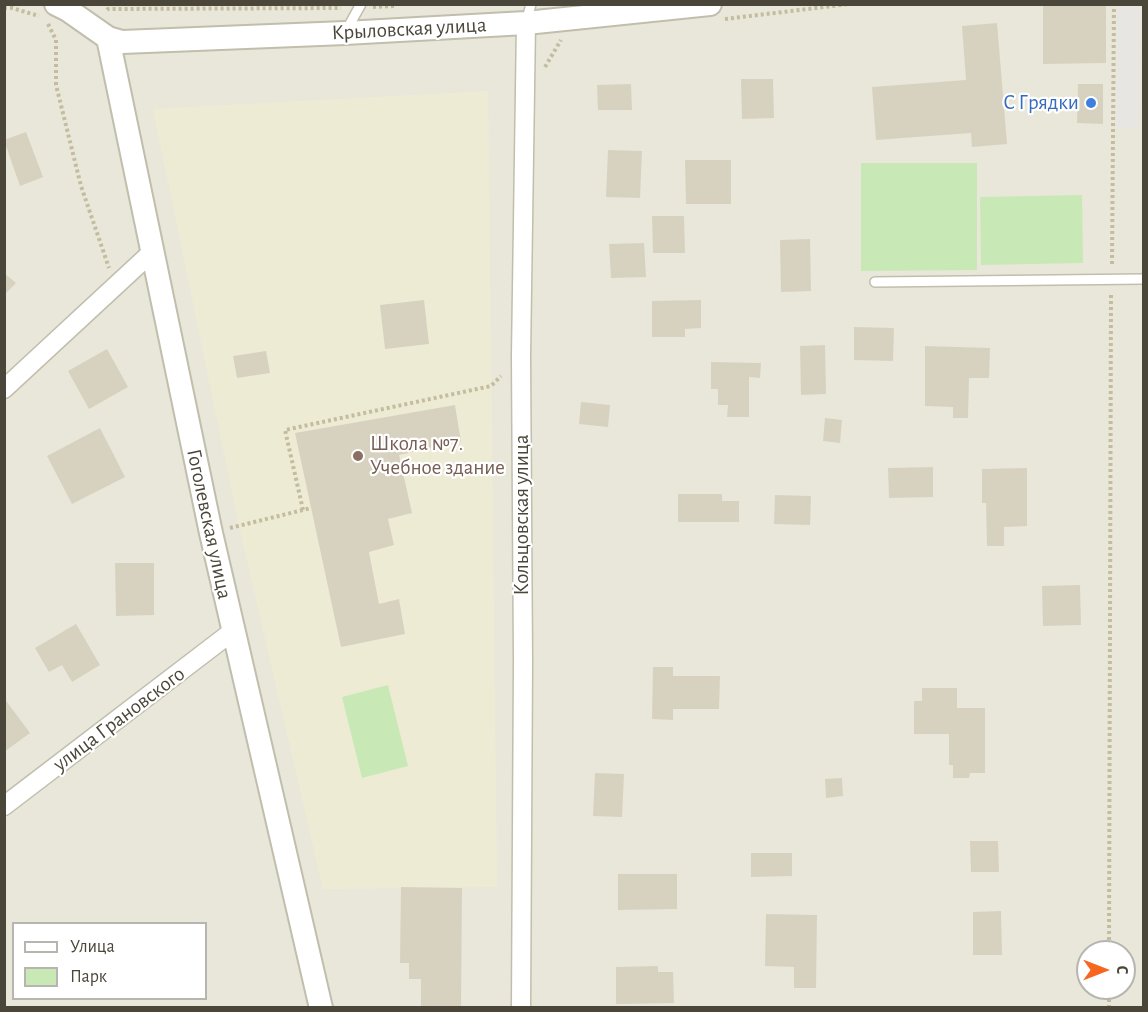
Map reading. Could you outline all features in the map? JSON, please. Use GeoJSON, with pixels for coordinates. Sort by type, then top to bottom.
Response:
{"type":"FeatureCollection","features":[{"type":"Feature","properties":{"kind":"street"},"geometry":{"type":"LineString","coordinates":[[56,4],[102,34]]}},
{"type":"Feature","properties":{"kind":"street","name":"Крыловская улица"},"geometry":{"type":"LineString","coordinates":[[102,34],[122,42],[345,33],[529,14],[710,4]]}},
{"type":"Feature","properties":{"kind":"street","name":"Кольцовская улица"},"geometry":{"type":"LineString","coordinates":[[521,1008],[523,661],[521,356],[529,14]]}},
{"type":"Feature","properties":{"kind":"street","name":"Гоголевская улица"},"geometry":{"type":"LineString","coordinates":[[102,34],[152,252],[233,631],[321,1008]]}},
{"type":"Feature","properties":{"kind":"street"},"geometry":{"type":"LineString","coordinates":[[4,388],[152,252]]}},
{"type":"Feature","properties":{"kind":"street","name":"улица Грановского"},"geometry":{"type":"LineString","coordinates":[[4,806],[233,631]]}},
{"type":"Feature","properties":{"kind":"lane"},"geometry":{"type":"LineString","coordinates":[[345,33],[360,6]]}},
{"type":"Feature","properties":{"kind":"lane"},"geometry":{"type":"LineString","coordinates":[[875,282],[1143,279]]}},
{"type":"Feature","properties":{"kind":"path"},"geometry":{"type":"LineString","coordinates":[[1109,940],[1114,4]]}},
{"type":"Feature","properties":{"kind":"path"},"geometry":{"type":"LineString","coordinates":[[102,34],[108,9],[406,6]]}},
{"type":"Feature","properties":{"kind":"path"},"geometry":{"type":"LineString","coordinates":[[4,8],[12,8],[45,18],[56,40],[56,85],[81,186],[110,273],[123,279]]}},
{"type":"Feature","properties":{"kind":"path"},"geometry":{"type":"LineString","coordinates":[[303,510],[285,430],[490,386],[521,356]]}},
{"type":"Feature","properties":{"kind":"path"},"geometry":{"type":"LineString","coordinates":[[226,529],[311,507]]}},
{"type":"Feature","properties":{"kind":"shaded area"},"geometry":{"type":"Polygon","coordinates":[[[5,5],[1143,5],[1143,1007],[5,1008],[5,5]]]}},
{"type":"Feature","properties":{"kind":"shaded area"},"geometry":{"type":"Polygon","coordinates":[[[1117,5],[1140,5],[1138,128],[1116,128],[1117,5]]]}},
{"type":"Feature","properties":{"kind":"shaded area","name":"Школа №7. Учебное здание"},"geometry":{"type":"Polygon","coordinates":[[[488,91],[497,887],[323,889],[239,526],[153,109],[488,91]]]}},
{"type":"Feature","properties":{"kind":"green space"},"geometry":{"type":"Polygon","coordinates":[[[861,163],[977,163],[977,270],[861,271],[861,163]]]}},
{"type":"Feature","properties":{"kind":"green space"},"geometry":{"type":"Polygon","coordinates":[[[1082,195],[1083,263],[981,265],[980,197],[1082,195]]]}},
{"type":"Feature","properties":{"kind":"green space"},"geometry":{"type":"Polygon","coordinates":[[[388,685],[408,766],[362,778],[342,697],[388,685]]]}},
{"type":"Feature","properties":{"kind":"building"},"geometry":{"type":"Polygon","coordinates":[[[1043,4],[1106,4],[1106,63],[1043,64],[1043,4]]]}},
{"type":"Feature","properties":{"kind":"building"},"geometry":{"type":"Polygon","coordinates":[[[997,23],[1007,144],[972,147],[971,133],[876,140],[872,87],[966,80],[962,26],[997,23]]]}},
{"type":"Feature","properties":{"kind":"building"},"geometry":{"type":"Polygon","coordinates":[[[741,79],[773,79],[774,118],[742,119],[741,79]]]}},
{"type":"Feature","properties":{"kind":"building"},"geometry":{"type":"Polygon","coordinates":[[[631,84],[632,110],[598,110],[597,85],[631,84]]]}},
{"type":"Feature","properties":{"kind":"building"},"geometry":{"type":"Polygon","coordinates":[[[1078,84],[1103,84],[1103,124],[1077,123],[1078,84]]]}},
{"type":"Feature","properties":{"kind":"building"},"geometry":{"type":"Polygon","coordinates":[[[26,132],[43,177],[20,186],[4,140],[26,132]]]}},
{"type":"Feature","properties":{"kind":"building"},"geometry":{"type":"Polygon","coordinates":[[[608,150],[642,151],[640,198],[606,197],[608,150]]]}},
{"type":"Feature","properties":{"kind":"building"},"geometry":{"type":"Polygon","coordinates":[[[685,160],[731,160],[731,204],[686,204],[685,160]]]}},
{"type":"Feature","properties":{"kind":"building"},"geometry":{"type":"Polygon","coordinates":[[[652,216],[684,216],[685,253],[653,253],[652,216]]]}},
{"type":"Feature","properties":{"kind":"building"},"geometry":{"type":"Polygon","coordinates":[[[810,239],[811,291],[781,292],[780,240],[810,239]]]}},
{"type":"Feature","properties":{"kind":"building"},"geometry":{"type":"Polygon","coordinates":[[[644,243],[646,277],[611,278],[609,244],[644,243]]]}},
{"type":"Feature","properties":{"kind":"building"},"geometry":{"type":"Polygon","coordinates":[[[4,273],[16,283],[4,295],[4,273]]]}},
{"type":"Feature","properties":{"kind":"building"},"geometry":{"type":"Polygon","coordinates":[[[424,300],[429,344],[385,349],[380,305],[424,300]]]}},
{"type":"Feature","properties":{"kind":"building"},"geometry":{"type":"Polygon","coordinates":[[[701,300],[701,328],[685,329],[685,337],[652,337],[652,301],[701,300]]]}},
{"type":"Feature","properties":{"kind":"building"},"geometry":{"type":"Polygon","coordinates":[[[854,327],[894,328],[893,361],[854,360],[854,327]]]}},
{"type":"Feature","properties":{"kind":"building"},"geometry":{"type":"Polygon","coordinates":[[[825,345],[826,394],[801,395],[800,346],[825,345]]]}},
{"type":"Feature","properties":{"kind":"building"},"geometry":{"type":"Polygon","coordinates":[[[925,346],[990,348],[989,378],[969,378],[968,418],[953,418],[953,407],[925,406],[925,346]]]}},
{"type":"Feature","properties":{"kind":"building"},"geometry":{"type":"Polygon","coordinates":[[[107,349],[128,387],[89,409],[68,371],[107,349]]]}},
{"type":"Feature","properties":{"kind":"building"},"geometry":{"type":"Polygon","coordinates":[[[266,351],[270,373],[237,378],[233,356],[266,351]]]}},
{"type":"Feature","properties":{"kind":"building"},"geometry":{"type":"Polygon","coordinates":[[[711,362],[761,363],[760,378],[749,377],[749,417],[727,417],[728,405],[718,405],[718,389],[711,389],[711,362]]]}},
{"type":"Feature","properties":{"kind":"building"},"geometry":{"type":"Polygon","coordinates":[[[581,402],[610,405],[608,427],[579,424],[581,402]]]}},
{"type":"Feature","properties":{"kind":"building"},"geometry":{"type":"Polygon","coordinates":[[[455,405],[461,442],[399,455],[412,513],[388,519],[394,545],[369,552],[379,604],[399,599],[405,634],[341,647],[295,433],[455,405]]]}},
{"type":"Feature","properties":{"kind":"building"},"geometry":{"type":"Polygon","coordinates":[[[825,418],[842,420],[840,443],[823,441],[825,418]]]}},
{"type":"Feature","properties":{"kind":"building"},"geometry":{"type":"Polygon","coordinates":[[[100,428],[125,477],[72,504],[47,456],[100,428]]]}},
{"type":"Feature","properties":{"kind":"building"},"geometry":{"type":"Polygon","coordinates":[[[933,467],[933,497],[889,498],[888,468],[933,467]]]}},
{"type":"Feature","properties":{"kind":"building"},"geometry":{"type":"Polygon","coordinates":[[[1027,468],[1027,526],[1004,527],[1004,546],[987,546],[986,503],[982,503],[982,469],[1027,468]]]}},
{"type":"Feature","properties":{"kind":"building"},"geometry":{"type":"Polygon","coordinates":[[[678,494],[722,494],[722,501],[739,501],[739,522],[678,522],[678,494]]]}},
{"type":"Feature","properties":{"kind":"building"},"geometry":{"type":"Polygon","coordinates":[[[775,495],[811,496],[810,525],[774,524],[775,495]]]}},
{"type":"Feature","properties":{"kind":"building"},"geometry":{"type":"Polygon","coordinates":[[[115,563],[154,563],[154,615],[116,616],[115,563]]]}},
{"type":"Feature","properties":{"kind":"building"},"geometry":{"type":"Polygon","coordinates":[[[1080,585],[1081,625],[1043,626],[1042,586],[1080,585]]]}},
{"type":"Feature","properties":{"kind":"building"},"geometry":{"type":"Polygon","coordinates":[[[76,624],[100,665],[72,682],[62,665],[49,672],[35,648],[76,624]]]}},
{"type":"Feature","properties":{"kind":"building"},"geometry":{"type":"Polygon","coordinates":[[[653,667],[673,667],[673,676],[720,676],[719,709],[673,709],[673,720],[652,719],[653,667]]]}},
{"type":"Feature","properties":{"kind":"building"},"geometry":{"type":"Polygon","coordinates":[[[922,688],[957,688],[957,708],[985,708],[985,773],[970,773],[969,778],[953,778],[953,765],[949,765],[949,734],[914,734],[914,701],[922,701],[922,688]]]}},
{"type":"Feature","properties":{"kind":"building"},"geometry":{"type":"Polygon","coordinates":[[[4,698],[30,733],[4,752],[4,698]]]}},
{"type":"Feature","properties":{"kind":"building"},"geometry":{"type":"Polygon","coordinates":[[[595,773],[624,774],[622,817],[593,816],[595,773]]]}},
{"type":"Feature","properties":{"kind":"building"},"geometry":{"type":"Polygon","coordinates":[[[842,778],[843,796],[826,798],[825,779],[842,778]]]}},
{"type":"Feature","properties":{"kind":"building"},"geometry":{"type":"Polygon","coordinates":[[[970,841],[998,841],[999,872],[971,872],[970,841]]]}},
{"type":"Feature","properties":{"kind":"building"},"geometry":{"type":"Polygon","coordinates":[[[751,853],[792,853],[792,876],[751,877],[751,853]]]}},
{"type":"Feature","properties":{"kind":"building"},"geometry":{"type":"Polygon","coordinates":[[[618,874],[677,874],[677,909],[618,910],[618,874]]]}},
{"type":"Feature","properties":{"kind":"building"},"geometry":{"type":"Polygon","coordinates":[[[401,887],[462,888],[461,1008],[421,1008],[421,979],[409,979],[409,963],[400,963],[401,887]]]}},
{"type":"Feature","properties":{"kind":"building"},"geometry":{"type":"Polygon","coordinates":[[[1001,911],[1002,955],[973,955],[973,912],[1001,911]]]}},
{"type":"Feature","properties":{"kind":"building"},"geometry":{"type":"Polygon","coordinates":[[[766,914],[817,915],[816,988],[794,988],[794,967],[765,966],[766,914]]]}},
{"type":"Feature","properties":{"kind":"building"},"geometry":{"type":"Polygon","coordinates":[[[658,966],[658,972],[673,972],[674,1003],[616,1004],[616,967],[658,966]]]}},
{"type":"Feature","properties":{"kind":"place","name":"С Грядки"},"geometry":{"type":"Point","coordinates":[1091,103]}},
{"type":"Feature","properties":{"kind":"place","name":"Школа №7. Учебное здание"},"geometry":{"type":"Point","coordinates":[358,456]}}]}
